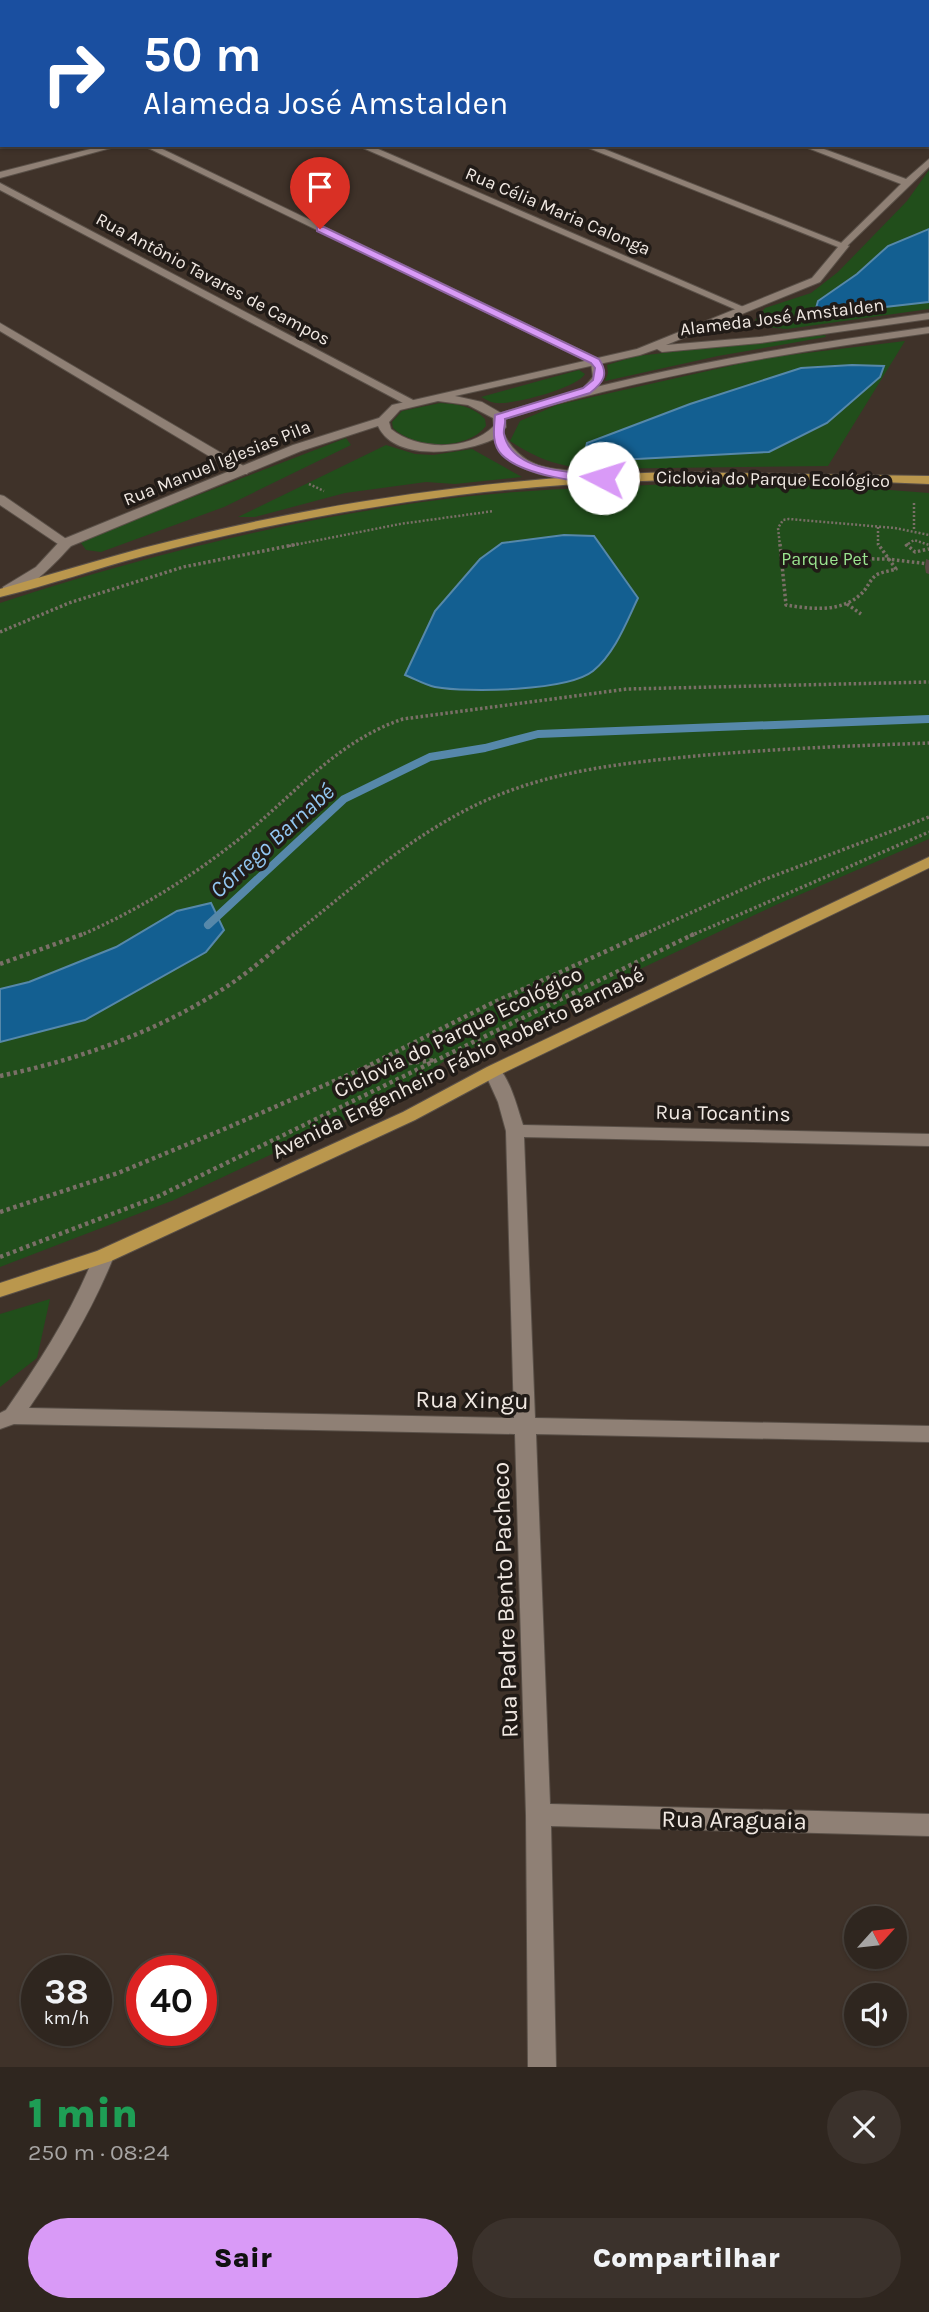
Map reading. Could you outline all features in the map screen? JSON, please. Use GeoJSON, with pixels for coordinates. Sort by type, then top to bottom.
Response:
{"type":"FeatureCollection","features":[{"type":"Feature","properties":{"kind":"main road"},"geometry":{"type":"LineString","coordinates":[[4,591],[147,551],[347,509],[430,495],[603,478],[685,475],[929,480]]}},
{"type":"Feature","properties":{"kind":"main road"},"geometry":{"type":"LineString","coordinates":[[810,477],[929,488]]}},
{"type":"Feature","properties":{"kind":"main road","name":"Avenida Engenheiro Fábio Roberto Barnabé"},"geometry":{"type":"LineString","coordinates":[[0,1290],[104,1256],[409,1116],[493,1071],[927,861]]}},
{"type":"Feature","properties":{"kind":"street"},"geometry":{"type":"LineString","coordinates":[[0,175],[110,147]]}},
{"type":"Feature","properties":{"kind":"street"},"geometry":{"type":"LineString","coordinates":[[150,147],[595,361],[600,368],[600,375],[598,382],[587,391]]}},
{"type":"Feature","properties":{"kind":"street","name":"Rua Célia Maria Calonga"},"geometry":{"type":"LineString","coordinates":[[364,147],[742,320],[760,340]]}},
{"type":"Feature","properties":{"kind":"street"},"geometry":{"type":"LineString","coordinates":[[590,147],[844,246]]}},
{"type":"Feature","properties":{"kind":"street"},"geometry":{"type":"LineString","coordinates":[[809,147],[908,183]]}},
{"type":"Feature","properties":{"kind":"street"},"geometry":{"type":"LineString","coordinates":[[409,402],[640,352],[742,320],[816,281],[844,246],[929,162]]}},
{"type":"Feature","properties":{"kind":"street","name":"Rua Antônio Tavares de Campos"},"geometry":{"type":"LineString","coordinates":[[0,186],[409,402]]}},
{"type":"Feature","properties":{"kind":"street","name":"Alameda José Amstalden"},"geometry":{"type":"LineString","coordinates":[[640,352],[760,340],[929,316]]}},
{"type":"Feature","properties":{"kind":"street"},"geometry":{"type":"LineString","coordinates":[[0,326],[243,471]]}},
{"type":"Feature","properties":{"kind":"street","name":"Alameda José Amstalden"},"geometry":{"type":"LineString","coordinates":[[499,417],[587,391],[763,353],[929,330]]}},
{"type":"Feature","properties":{"kind":"street"},"geometry":{"type":"LineString","coordinates":[[383,421],[387,432],[402,442],[426,447],[453,448],[477,443],[497,432],[501,422],[490,409],[475,402],[454,398],[423,399]]}},
{"type":"Feature","properties":{"kind":"street","name":"Rua Manuel Iglesias Pila"},"geometry":{"type":"LineString","coordinates":[[66,543],[297,448],[383,421],[396,407],[409,402]]}},
{"type":"Feature","properties":{"kind":"street"},"geometry":{"type":"LineString","coordinates":[[497,432],[506,453],[528,466],[561,475],[603,478]]}},
{"type":"Feature","properties":{"kind":"street"},"geometry":{"type":"LineString","coordinates":[[0,499],[66,543],[41,570],[4,591]]}},
{"type":"Feature","properties":{"kind":"street","name":"Rua Padre Bento Pacheco"},"geometry":{"type":"LineString","coordinates":[[493,1071],[508,1102],[515,1131],[538,1815],[542,2067]]}},
{"type":"Feature","properties":{"kind":"street","name":"Rua Tocantins"},"geometry":{"type":"LineString","coordinates":[[515,1131],[929,1140]]}},
{"type":"Feature","properties":{"kind":"street"},"geometry":{"type":"LineString","coordinates":[[6,1419],[65,1341],[93,1286],[104,1256]]}},
{"type":"Feature","properties":{"kind":"street","name":"Rua Xingu"},"geometry":{"type":"LineString","coordinates":[[6,1419],[929,1434]]}},
{"type":"Feature","properties":{"kind":"street","name":"Rua Araguaia"},"geometry":{"type":"LineString","coordinates":[[538,1815],[929,1825]]}},
{"type":"Feature","properties":{"kind":"path"},"geometry":{"type":"LineString","coordinates":[[914,530],[914,503],[922,503]]}},
{"type":"Feature","properties":{"kind":"path"},"geometry":{"type":"LineString","coordinates":[[0,632],[69,603],[183,566],[400,524],[501,510]]}},
{"type":"Feature","properties":{"kind":"path"},"geometry":{"type":"LineString","coordinates":[[878,527],[874,538],[878,549],[896,569],[874,577],[864,593],[847,604],[833,608],[786,605],[778,528],[782,520],[793,517],[836,525],[878,527],[914,530],[929,535]]}},
{"type":"Feature","properties":{"kind":"path"},"geometry":{"type":"LineString","coordinates":[[915,552],[906,549],[905,543],[915,540],[928,544]]}},
{"type":"Feature","properties":{"kind":"path"},"geometry":{"type":"LineString","coordinates":[[915,552],[928,544]]}},
{"type":"Feature","properties":{"kind":"path"},"geometry":{"type":"LineString","coordinates":[[914,561],[915,552]]}},
{"type":"Feature","properties":{"kind":"path"},"geometry":{"type":"LineString","coordinates":[[782,558],[887,559],[929,564]]}},
{"type":"Feature","properties":{"kind":"path"},"geometry":{"type":"LineString","coordinates":[[847,604],[861,614]]}},
{"type":"Feature","properties":{"kind":"path"},"geometry":{"type":"LineString","coordinates":[[0,964],[63,941],[164,894],[202,868],[276,808],[342,746],[376,726],[403,719],[627,689],[929,682]]}},
{"type":"Feature","properties":{"kind":"path"},"geometry":{"type":"LineString","coordinates":[[0,1076],[28,1071],[122,1038],[182,1011],[234,982],[398,854],[466,810],[514,789],[556,775],[649,761],[769,748],[929,743]]}},
{"type":"Feature","properties":{"kind":"path"},"geometry":{"type":"LineString","coordinates":[[0,1212],[118,1173],[363,1068],[488,1005],[763,880],[929,817]]}},
{"type":"Feature","properties":{"kind":"path","name":"Ciclovia do Parque Ecológico"},"geometry":{"type":"LineString","coordinates":[[0,1257],[159,1196],[702,930],[929,832]]}},
{"type":"Feature","properties":{"kind":"path"},"geometry":{"type":"LineString","coordinates":[[363,1068],[439,1059]]}},
{"type":"Feature","properties":{"kind":"green space"},"geometry":{"type":"Polygon","coordinates":[[[929,170],[929,229],[888,246],[815,315],[929,302],[929,309],[787,329],[763,327],[755,320],[765,308],[811,293],[838,272],[907,201],[929,170]]]}},
{"type":"Feature","properties":{"kind":"green space"},"geometry":{"type":"Polygon","coordinates":[[[826,337],[718,356],[605,381],[607,365],[637,356],[826,337]]]}},
{"type":"Feature","properties":{"kind":"green space"},"geometry":{"type":"Polygon","coordinates":[[[905,341],[828,466],[589,469],[548,461],[510,441],[520,421],[557,405],[765,358],[905,341]],[[852,365],[801,368],[690,404],[650,421],[618,460],[769,452],[880,377],[884,367],[852,365]]]}},
{"type":"Feature","properties":{"kind":"green space"},"geometry":{"type":"Polygon","coordinates":[[[579,370],[585,374],[580,379],[544,394],[504,403],[494,403],[481,397],[579,370]]]}},
{"type":"Feature","properties":{"kind":"green space"},"geometry":{"type":"Polygon","coordinates":[[[440,403],[470,408],[485,419],[486,426],[467,440],[441,444],[414,440],[393,428],[392,422],[402,411],[440,403]]]}},
{"type":"Feature","properties":{"kind":"green space"},"geometry":{"type":"Polygon","coordinates":[[[346,438],[351,445],[224,507],[101,552],[86,550],[81,543],[92,536],[346,438]]]}},
{"type":"Feature","properties":{"kind":"green space"},"geometry":{"type":"Polygon","coordinates":[[[386,445],[415,454],[433,455],[472,449],[522,477],[455,484],[426,482],[345,493],[255,517],[238,517],[386,445]]]}},
{"type":"Feature","properties":{"kind":"green space","name":"Parque Pet"},"geometry":{"type":"Polygon","coordinates":[[[673,484],[812,484],[929,493],[929,839],[778,904],[443,1062],[394,1097],[174,1200],[0,1267],[0,603],[174,552],[351,513],[471,496],[673,484]]]}},
{"type":"Feature","properties":{"kind":"green space"},"geometry":{"type":"Polygon","coordinates":[[[50,1299],[37,1358],[0,1387],[0,1314],[50,1299]]]}},
{"type":"Feature","properties":{"kind":"water"},"geometry":{"type":"Polygon","coordinates":[[[929,229],[929,302],[814,315],[818,301],[857,274],[888,246],[929,229]]]}},
{"type":"Feature","properties":{"kind":"water"},"geometry":{"type":"Polygon","coordinates":[[[884,366],[880,377],[827,423],[769,452],[618,460],[585,451],[587,443],[690,404],[801,368],[884,366]]]}},
{"type":"Feature","properties":{"kind":"water"},"geometry":{"type":"Polygon","coordinates":[[[564,535],[594,536],[638,598],[614,647],[601,664],[580,678],[517,689],[450,689],[435,687],[405,675],[435,611],[480,559],[502,543],[564,535]]]}},
{"type":"Feature","properties":{"kind":"water"},"geometry":{"type":"Polygon","coordinates":[[[211,903],[224,930],[206,952],[85,1020],[0,1042],[0,989],[29,982],[116,947],[177,911],[211,903]]]}},
{"type":"Feature","properties":{"kind":"waterway","name":"Córrego Barnabé"},"geometry":{"type":"LineString","coordinates":[[208,925],[344,799],[430,757],[485,748],[538,734],[929,719]]}},
{"type":"Feature","properties":{"kind":"route"},"geometry":{"type":"LineString","coordinates":[[320,229],[595,361],[600,368],[600,375],[598,382],[587,391],[499,417],[501,422],[497,432],[506,453],[528,466],[561,475],[603,478]]}}]}
